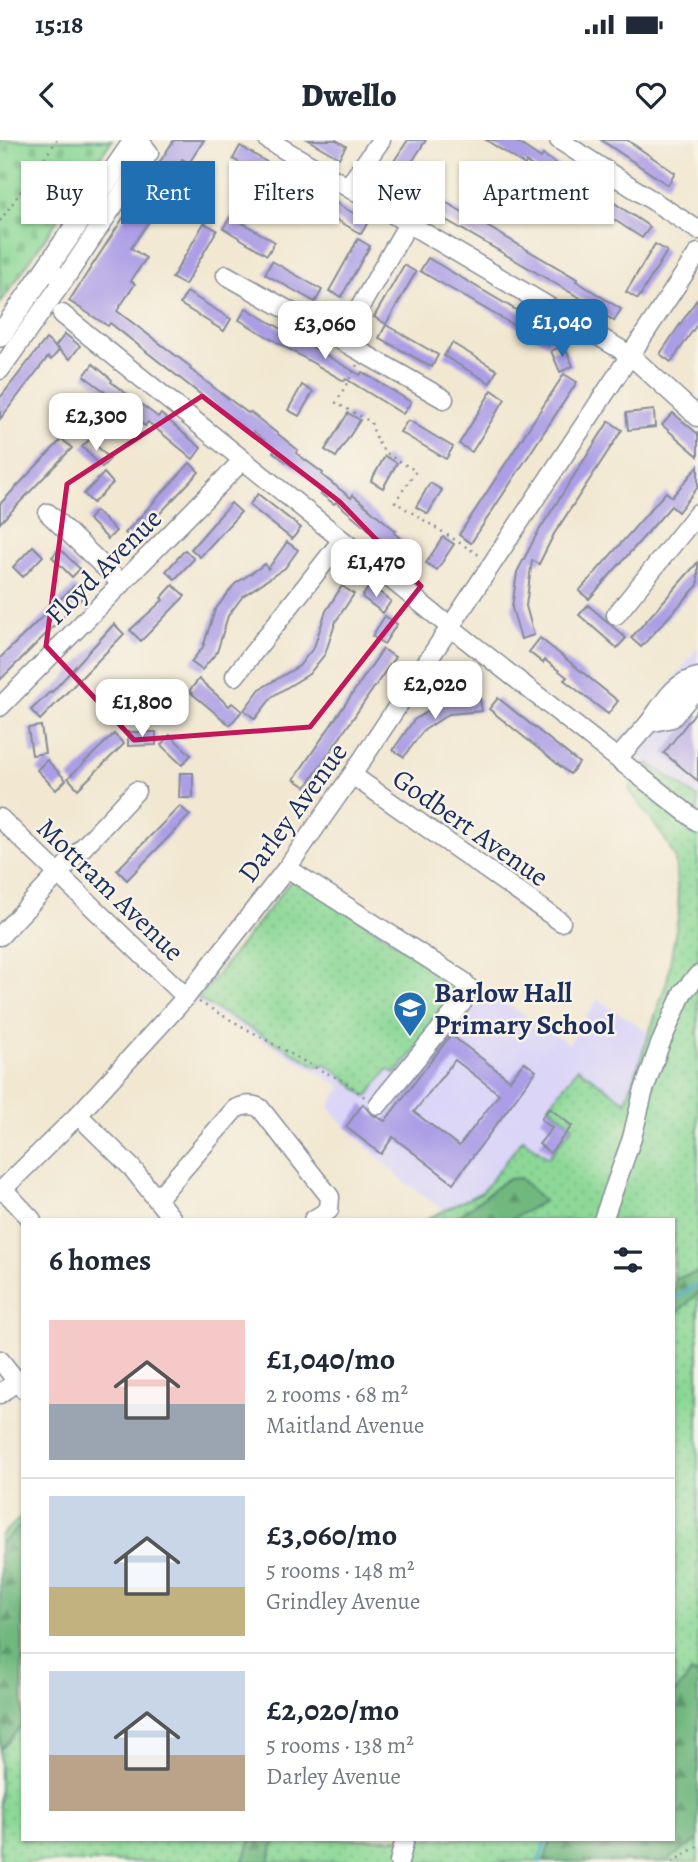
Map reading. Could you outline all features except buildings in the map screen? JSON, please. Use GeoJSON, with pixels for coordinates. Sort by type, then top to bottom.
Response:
{"type":"FeatureCollection","features":[{"type":"Feature","properties":{"kind":"main road"},"geometry":{"type":"LineString","coordinates":[[0,336],[55,274],[137,140]]}},
{"type":"Feature","properties":{"kind":"street"},"geometry":{"type":"LineString","coordinates":[[268,140],[353,190]]}},
{"type":"Feature","properties":{"kind":"street"},"geometry":{"type":"LineString","coordinates":[[348,187],[381,140]]}},
{"type":"Feature","properties":{"kind":"street"},"geometry":{"type":"LineString","coordinates":[[559,140],[698,230]]}},
{"type":"Feature","properties":{"kind":"street"},"geometry":{"type":"LineString","coordinates":[[341,340],[408,224]]}},
{"type":"Feature","properties":{"kind":"street"},"geometry":{"type":"LineString","coordinates":[[412,224],[630,355],[698,417]]}},
{"type":"Feature","properties":{"kind":"street","name":"Darley Avenue"},"geometry":{"type":"LineString","coordinates":[[1,1191],[78,1115],[186,997],[286,868],[352,775],[698,253]]}},
{"type":"Feature","properties":{"kind":"street"},"geometry":{"type":"LineString","coordinates":[[0,370],[55,274]]}},
{"type":"Feature","properties":{"kind":"street"},"geometry":{"type":"LineString","coordinates":[[226,275],[444,399]]}},
{"type":"Feature","properties":{"kind":"street"},"geometry":{"type":"LineString","coordinates":[[62,314],[449,626],[698,822]]}},
{"type":"Feature","properties":{"kind":"street","name":"Floyd Avenue"},"geometry":{"type":"LineString","coordinates":[[0,707],[243,460]]}},
{"type":"Feature","properties":{"kind":"street"},"geometry":{"type":"LineString","coordinates":[[48,513],[122,584]]}},
{"type":"Feature","properties":{"kind":"street"},"geometry":{"type":"LineString","coordinates":[[616,615],[698,513]]}},
{"type":"Feature","properties":{"kind":"street"},"geometry":{"type":"LineString","coordinates":[[235,676],[342,540]]}},
{"type":"Feature","properties":{"kind":"street"},"geometry":{"type":"LineString","coordinates":[[618,758],[649,723],[675,687],[698,677]]}},
{"type":"Feature","properties":{"kind":"street"},"geometry":{"type":"LineString","coordinates":[[649,723],[672,718],[698,687]]}},
{"type":"Feature","properties":{"kind":"street","name":"Godbert Avenue"},"geometry":{"type":"LineString","coordinates":[[352,775],[561,922]]}},
{"type":"Feature","properties":{"kind":"street"},"geometry":{"type":"LineString","coordinates":[[0,936],[136,791]]}},
{"type":"Feature","properties":{"kind":"street","name":"Mottram Avenue"},"geometry":{"type":"LineString","coordinates":[[0,818],[186,997]]}},
{"type":"Feature","properties":{"kind":"street"},"geometry":{"type":"LineString","coordinates":[[286,868],[467,984],[467,992],[461,1003],[375,1104]]}},
{"type":"Feature","properties":{"kind":"street"},"geometry":{"type":"LineString","coordinates":[[604,1218],[632,1138],[643,1093],[659,1047],[683,992],[698,975]]}},
{"type":"Feature","properties":{"kind":"street"},"geometry":{"type":"LineString","coordinates":[[157,1199],[235,1109],[242,1105],[254,1105],[260,1108],[330,1197],[329,1210],[316,1218]]}},
{"type":"Feature","properties":{"kind":"street"},"geometry":{"type":"LineString","coordinates":[[78,1115],[132,1168],[171,1218]]}},
{"type":"Feature","properties":{"kind":"street"},"geometry":{"type":"LineString","coordinates":[[1,1191],[30,1218]]}},
{"type":"Feature","properties":{"kind":"street"},"geometry":{"type":"LineString","coordinates":[[0,1360],[20,1385],[0,1394]]}},
{"type":"Feature","properties":{"kind":"street"},"geometry":{"type":"LineString","coordinates":[[399,1862],[404,1841]]}},
{"type":"Feature","properties":{"kind":"path"},"geometry":{"type":"LineString","coordinates":[[0,221],[57,140]]}},
{"type":"Feature","properties":{"kind":"path"},"geometry":{"type":"LineString","coordinates":[[364,353],[336,403],[371,422],[375,440],[381,449],[415,471],[395,502],[491,563]]}},
{"type":"Feature","properties":{"kind":"path"},"geometry":{"type":"LineString","coordinates":[[186,997],[199,1001],[314,1067],[344,1081],[375,1104]]}},
{"type":"Feature","properties":{"kind":"path"},"geometry":{"type":"LineString","coordinates":[[672,1862],[698,1846]]}},
{"type":"Feature","properties":{"kind":"highlighted area"},"geometry":{"type":"Polygon","coordinates":[[[202,396],[340,502],[421,586],[310,727],[134,740],[46,646],[67,484],[202,396]]]}},
{"type":"Feature","properties":{"kind":"shaded area"},"geometry":{"type":"Polygon","coordinates":[[[698,647],[698,798],[615,740],[643,722],[698,647]]]}},
{"type":"Feature","properties":{"kind":"shaded area","name":"Barlow Hall Primary School"},"geometry":{"type":"Polygon","coordinates":[[[299,870],[569,1044],[597,999],[649,1032],[637,1072],[583,1215],[491,1182],[482,1192],[445,1211],[403,1181],[346,1127],[329,1107],[341,1086],[196,1002],[299,870]]]}},
{"type":"Feature","properties":{"kind":"green space"},"geometry":{"type":"Polygon","coordinates":[[[0,140],[112,140],[98,161],[21,161],[21,224],[55,224],[0,304],[0,140]]]}},
{"type":"Feature","properties":{"kind":"green space"},"geometry":{"type":"Polygon","coordinates":[[[648,763],[698,798],[698,1862],[0,1862],[0,1536],[21,1518],[21,1841],[675,1841],[675,1218],[429,1218],[482,1192],[523,1139],[548,1158],[573,1126],[549,1106],[578,1068],[626,1102],[667,981],[679,912],[675,857],[629,789],[648,763]]]}},
{"type":"Feature","properties":{"kind":"green space"},"geometry":{"type":"Polygon","coordinates":[[[294,877],[461,985],[462,993],[396,1074],[388,1069],[367,1097],[327,1064],[317,1066],[198,999],[294,877]]]}},
{"type":"Feature","properties":{"kind":"green space"},"geometry":{"type":"Polygon","coordinates":[[[520,1178],[544,1201],[514,1218],[457,1218],[507,1179],[520,1178]]]}},
{"type":"Feature","properties":{"kind":"green space"},"geometry":{"type":"Polygon","coordinates":[[[698,1272],[698,1293],[675,1315],[675,1279],[698,1272]]]}},
{"type":"Feature","properties":{"kind":"green space"},"geometry":{"type":"Polygon","coordinates":[[[21,1525],[21,1726],[0,1750],[0,1544],[21,1525]]]}},
{"type":"Feature","properties":{"kind":"green space"},"geometry":{"type":"Polygon","coordinates":[[[691,1673],[698,1675],[698,1840],[665,1862],[544,1862],[550,1841],[675,1841],[675,1693],[691,1673]]]}},
{"type":"Feature","properties":{"kind":"green space"},"geometry":{"type":"Polygon","coordinates":[[[251,1841],[274,1841],[269,1862],[242,1862],[251,1841]]]}},
{"type":"Feature","properties":{"kind":"waterway"},"geometry":{"type":"LineString","coordinates":[[675,1299],[698,1283]]}},
{"type":"Feature","properties":{"kind":"waterway"},"geometry":{"type":"LineString","coordinates":[[539,1862],[545,1841]]}},
{"type":"Feature","properties":{"kind":"place","name":"Barlow Hall Primary School"},"geometry":{"type":"Point","coordinates":[410,1038]}}]}
